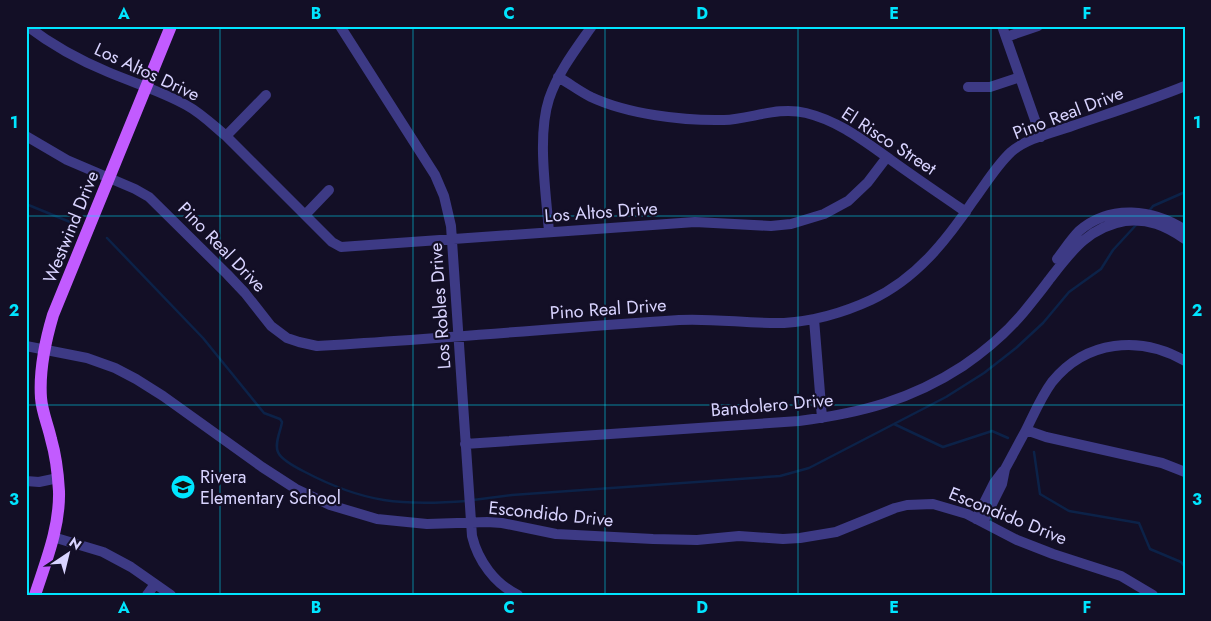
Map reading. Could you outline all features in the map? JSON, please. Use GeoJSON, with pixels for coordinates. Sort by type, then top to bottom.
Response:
{"type":"FeatureCollection","features":[{"type":"Feature","properties":{"kind":"main road","name":"Westwind Drive"},"geometry":{"type":"LineString","coordinates":[[35,595],[53,538],[58,508],[58,478],[55,456],[41,399],[44,350],[53,315],[171,26]]}},
{"type":"Feature","properties":{"kind":"street","name":"Los Altos Drive"},"geometry":{"type":"LineString","coordinates":[[27,26],[77,57],[187,106],[207,120],[226,136],[332,242],[341,247],[695,222],[771,226],[791,224],[824,214],[848,201],[868,182],[887,157]]}},
{"type":"Feature","properties":{"kind":"street","name":"Los Robles Drive"},"geometry":{"type":"LineString","coordinates":[[340,26],[435,175],[444,196],[449,214],[470,522],[475,548],[481,560],[501,584],[518,595]]}},
{"type":"Feature","properties":{"kind":"street"},"geometry":{"type":"LineString","coordinates":[[549,232],[543,134],[548,104],[558,77],[592,26]]}},
{"type":"Feature","properties":{"kind":"street"},"geometry":{"type":"LineString","coordinates":[[1002,26],[1041,137]]}},
{"type":"Feature","properties":{"kind":"street"},"geometry":{"type":"LineString","coordinates":[[1006,36],[1038,26]]}},
{"type":"Feature","properties":{"kind":"street","name":"El Risco Street"},"geometry":{"type":"LineString","coordinates":[[558,77],[588,96],[633,111],[685,118],[724,120],[771,112],[805,113],[834,123],[862,140],[966,212]]}},
{"type":"Feature","properties":{"kind":"street"},"geometry":{"type":"LineString","coordinates":[[968,88],[990,87],[1020,77]]}},
{"type":"Feature","properties":{"kind":"street","name":"Pino Real Drive"},"geometry":{"type":"LineString","coordinates":[[26,136],[67,160],[144,193],[239,286],[271,326],[287,338],[316,346],[704,319],[771,323],[814,319],[870,300],[906,279],[933,255],[966,212],[993,172],[1017,147],[1185,86]]}},
{"type":"Feature","properties":{"kind":"street"},"geometry":{"type":"LineString","coordinates":[[226,136],[266,96]]}},
{"type":"Feature","properties":{"kind":"street"},"geometry":{"type":"LineString","coordinates":[[305,215],[330,190]]}},
{"type":"Feature","properties":{"kind":"street","name":"Bandolero Drive"},"geometry":{"type":"LineString","coordinates":[[465,444],[799,421],[852,413],[884,405],[932,385],[964,365],[997,340],[1022,314],[1041,290],[1041,282],[1065,248],[1097,220],[1137,212],[1185,230]]}},
{"type":"Feature","properties":{"kind":"street","name":"Bandolero Drive"},"geometry":{"type":"LineString","coordinates":[[1171,225],[1185,239]]}},
{"type":"Feature","properties":{"kind":"street"},"geometry":{"type":"LineString","coordinates":[[814,319],[822,418]]}},
{"type":"Feature","properties":{"kind":"street"},"geometry":{"type":"LineString","coordinates":[[979,520],[1002,484],[1005,469],[1041,399],[1051,383],[1066,368],[1089,354],[1107,347],[1127,344],[1157,348],[1185,361]]}},
{"type":"Feature","properties":{"kind":"street","name":"Escondido Drive"},"geometry":{"type":"LineString","coordinates":[[26,346],[92,359],[136,379],[279,479],[318,500],[357,514],[402,523],[502,523],[556,534],[697,540],[740,536],[783,539],[836,532],[883,512],[907,505],[933,504],[944,506],[979,520],[1017,540],[1053,554],[1121,576],[1153,595]]}},
{"type":"Feature","properties":{"kind":"street"},"geometry":{"type":"LineString","coordinates":[[1026,430],[1046,438],[1162,463],[1185,472]]}},
{"type":"Feature","properties":{"kind":"street"},"geometry":{"type":"LineString","coordinates":[[26,482],[39,482],[58,478]]}},
{"type":"Feature","properties":{"kind":"street"},"geometry":{"type":"LineString","coordinates":[[53,538],[103,552],[124,562],[171,595]]}},
{"type":"Feature","properties":{"kind":"street"},"geometry":{"type":"LineString","coordinates":[[147,595],[156,584]]}},
{"type":"Feature","properties":{"kind":"waterway"},"geometry":{"type":"LineString","coordinates":[[1149,211],[1153,206],[1185,192]]}},
{"type":"Feature","properties":{"kind":"waterway"},"geometry":{"type":"LineString","coordinates":[[26,204],[70,222]]}},
{"type":"Feature","properties":{"kind":"waterway"},"geometry":{"type":"LineString","coordinates":[[473,500],[512,495],[780,476],[809,468],[946,397],[984,373],[1016,348],[1043,323],[1069,292],[1101,269],[1113,250],[1137,224]]}},
{"type":"Feature","properties":{"kind":"waterway"},"geometry":{"type":"LineString","coordinates":[[107,238],[203,338],[264,413],[280,419],[282,422],[277,449],[286,461],[326,482],[365,496],[384,500],[423,503],[467,501]]}},
{"type":"Feature","properties":{"kind":"waterway"},"geometry":{"type":"LineString","coordinates":[[894,424],[943,447],[992,431],[1008,438]]}},
{"type":"Feature","properties":{"kind":"waterway"},"geometry":{"type":"LineString","coordinates":[[1034,452],[1040,494],[1069,511],[1139,523],[1150,549],[1181,562],[1185,567]]}},
{"type":"Feature","properties":{"kind":"place","name":"Rivera Elementary School"},"geometry":{"type":"Point","coordinates":[183,487]}}]}
